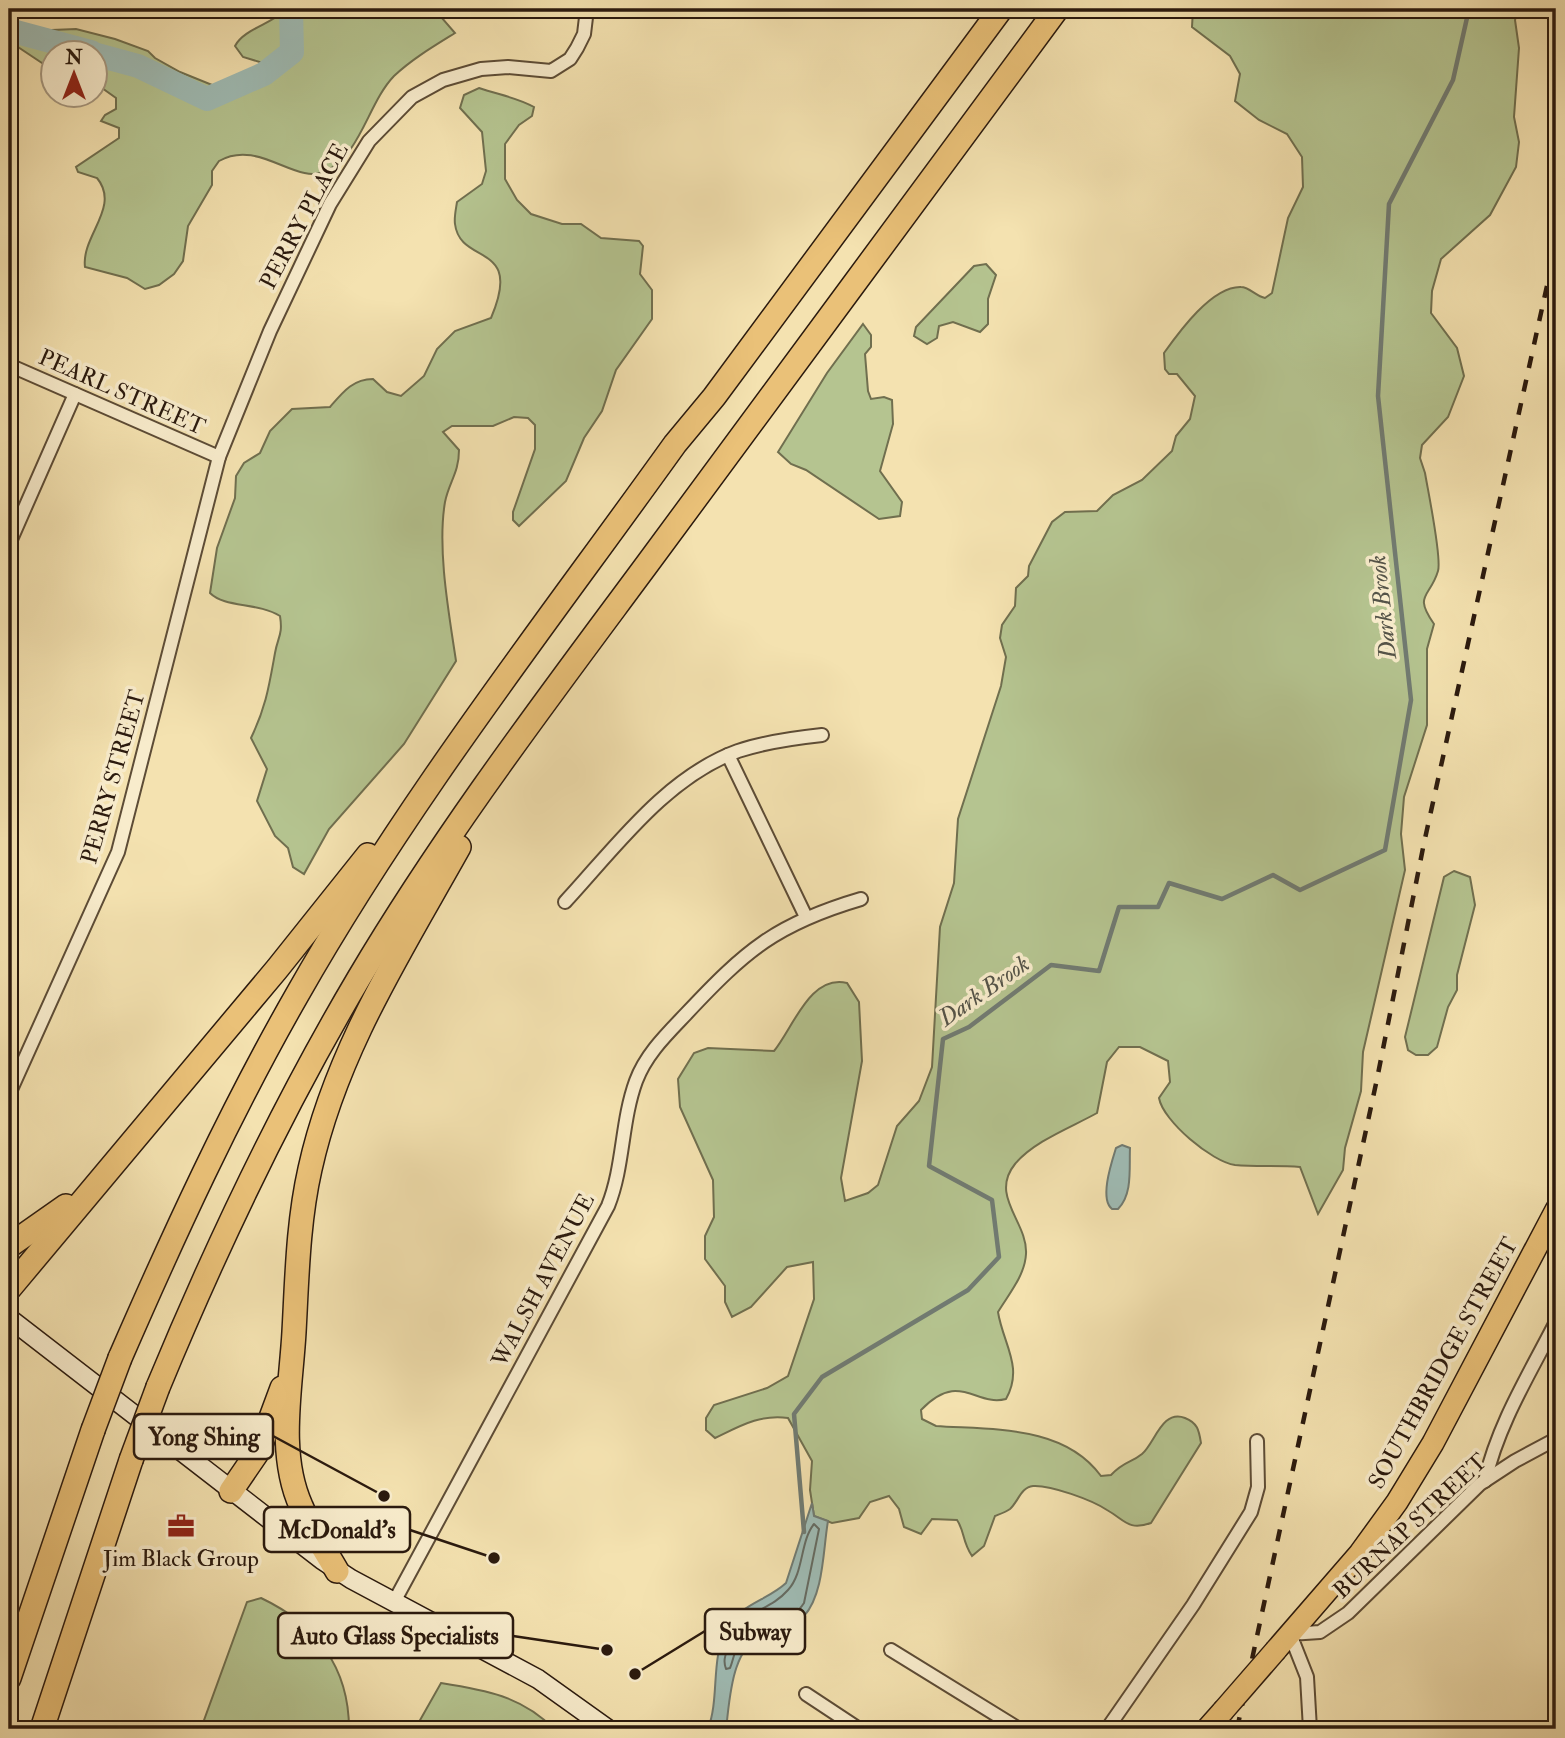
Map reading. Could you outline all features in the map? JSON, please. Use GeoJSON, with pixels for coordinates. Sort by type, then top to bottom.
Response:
{"type":"FeatureCollection","features":[{"type":"Feature","properties":{"kind":"highway"},"geometry":{"type":"LineString","coordinates":[[9,1678],[120,1358],[208,1160],[297,994],[446,761],[676,444],[730,376],[1001,9]]}},
{"type":"Feature","properties":{"kind":"highway"},"geometry":{"type":"LineString","coordinates":[[42,1729],[131,1460],[158,1387],[233,1219],[343,1005],[430,866],[529,723],[1057,9]]}},
{"type":"Feature","properties":{"kind":"highway"},"geometry":{"type":"LineString","coordinates":[[337,1571],[301,1507],[291,1474],[289,1424],[294,1334],[304,1201],[314,1150],[334,1086],[367,1011],[529,723]]}},
{"type":"Feature","properties":{"kind":"highway"},"geometry":{"type":"LineString","coordinates":[[9,1289],[446,761]]}},
{"type":"Feature","properties":{"kind":"highway"},"geometry":{"type":"LineString","coordinates":[[9,1246],[44,1224],[111,1167]]}},
{"type":"Feature","properties":{"kind":"highway"},"geometry":{"type":"LineString","coordinates":[[231,1491],[255,1457],[268,1429],[282,1387],[294,1334]]}},
{"type":"Feature","properties":{"kind":"main road","name":"SOUTHBRIDGE STREET"},"geometry":{"type":"LineString","coordinates":[[1207,1729],[1360,1553],[1397,1502],[1433,1443],[1556,1210]]}},
{"type":"Feature","properties":{"kind":"main road"},"geometry":{"type":"LineString","coordinates":[[9,1319],[337,1571],[538,1679],[608,1729]]}},
{"type":"Feature","properties":{"kind":"street","name":"PERRY PLACE"},"geometry":{"type":"LineString","coordinates":[[219,457],[292,281],[339,187],[379,128],[412,97],[462,73],[508,67],[551,71],[570,59],[577,48],[584,34],[587,9]]}},
{"type":"Feature","properties":{"kind":"street","name":"PEARL STREET"},"geometry":{"type":"LineString","coordinates":[[9,365],[219,457]]}},
{"type":"Feature","properties":{"kind":"street"},"geometry":{"type":"LineString","coordinates":[[9,544],[75,394]]}},
{"type":"Feature","properties":{"kind":"street","name":"PERRY STREET"},"geometry":{"type":"LineString","coordinates":[[9,1094],[118,852],[219,457]]}},
{"type":"Feature","properties":{"kind":"street"},"geometry":{"type":"LineString","coordinates":[[565,902],[662,800],[707,766],[728,755],[761,744],[822,735]]}},
{"type":"Feature","properties":{"kind":"street"},"geometry":{"type":"LineString","coordinates":[[728,755],[806,918]]}},
{"type":"Feature","properties":{"kind":"street","name":"WALSH AVENUE"},"geometry":{"type":"LineString","coordinates":[[394,1602],[608,1206],[619,1172],[632,1092],[643,1064],[664,1037],[735,962],[806,918],[861,900]]}},
{"type":"Feature","properties":{"kind":"street"},"geometry":{"type":"LineString","coordinates":[[1485,1480],[1491,1453],[1556,1322]]}},
{"type":"Feature","properties":{"kind":"street","name":"BURNAP STREET"},"geometry":{"type":"LineString","coordinates":[[1290,1634],[1320,1632],[1348,1613],[1485,1480],[1556,1439]]}},
{"type":"Feature","properties":{"kind":"street"},"geometry":{"type":"LineString","coordinates":[[1107,1729],[1194,1605],[1251,1512],[1258,1487],[1257,1441]]}},
{"type":"Feature","properties":{"kind":"street"},"geometry":{"type":"LineString","coordinates":[[1290,1634],[1307,1677],[1310,1729]]}},
{"type":"Feature","properties":{"kind":"street"},"geometry":{"type":"LineString","coordinates":[[891,1650],[1019,1729]]}},
{"type":"Feature","properties":{"kind":"street"},"geometry":{"type":"LineString","coordinates":[[806,1694],[859,1729]]}},
{"type":"Feature","properties":{"kind":"green space"},"geometry":{"type":"Polygon","coordinates":[[[282,9],[446,9],[441,17],[455,33],[394,76],[377,100],[348,153],[326,171],[302,173],[248,155],[234,155],[219,161],[212,171],[212,185],[188,226],[183,261],[174,274],[159,285],[145,289],[127,278],[85,267],[85,255],[105,200],[97,178],[78,172],[76,167],[119,138],[119,128],[101,121],[105,115],[116,109],[116,98],[108,92],[108,38],[38,38],[38,60],[9,41],[10,26],[27,31],[76,29],[115,39],[148,51],[180,72],[217,87],[244,82],[263,73],[263,63],[243,57],[235,46],[250,31],[283,12],[282,9]]]}},
{"type":"Feature","properties":{"kind":"green space"},"geometry":{"type":"Polygon","coordinates":[[[1193,9],[1519,9],[1515,20],[1519,48],[1514,117],[1519,142],[1516,167],[1490,215],[1441,259],[1432,291],[1431,313],[1457,348],[1464,376],[1448,417],[1422,445],[1420,458],[1425,473],[1439,564],[1435,580],[1424,601],[1434,624],[1427,649],[1427,725],[1404,797],[1401,834],[1405,870],[1363,1052],[1361,1091],[1345,1148],[1343,1170],[1318,1214],[1300,1167],[1235,1165],[1214,1156],[1190,1139],[1169,1118],[1159,1098],[1170,1082],[1168,1061],[1140,1047],[1119,1047],[1107,1062],[1097,1113],[1032,1148],[1015,1164],[1008,1176],[1008,1198],[1025,1242],[1026,1254],[1020,1277],[998,1312],[1013,1366],[1011,1387],[1006,1399],[995,1400],[957,1391],[946,1393],[921,1410],[922,1419],[936,1426],[1004,1430],[1048,1439],[1068,1447],[1086,1459],[1101,1476],[1111,1475],[1142,1454],[1170,1418],[1185,1418],[1193,1422],[1201,1443],[1151,1523],[1132,1525],[1082,1498],[1050,1488],[1033,1486],[1023,1492],[1010,1509],[995,1516],[984,1546],[972,1556],[957,1520],[932,1519],[921,1534],[904,1527],[899,1509],[889,1496],[870,1502],[859,1518],[832,1523],[814,1516],[810,1490],[812,1461],[788,1418],[759,1419],[715,1438],[706,1430],[706,1418],[714,1405],[767,1388],[788,1376],[814,1299],[813,1262],[787,1267],[751,1307],[732,1317],[725,1302],[725,1286],[705,1259],[705,1236],[714,1217],[713,1180],[680,1107],[678,1079],[694,1053],[708,1048],[774,1051],[813,994],[834,982],[847,983],[859,1002],[862,1061],[841,1178],[845,1201],[868,1193],[878,1185],[897,1126],[919,1101],[932,1067],[940,927],[954,883],[958,819],[1001,686],[1006,657],[1000,638],[1002,625],[1015,606],[1016,588],[1028,576],[1029,566],[1052,522],[1065,512],[1097,511],[1113,495],[1142,480],[1172,451],[1176,436],[1190,419],[1195,396],[1177,374],[1169,374],[1165,369],[1164,353],[1197,312],[1219,294],[1241,287],[1265,298],[1272,293],[1288,218],[1303,187],[1302,157],[1287,134],[1259,120],[1235,101],[1240,74],[1230,56],[1192,27],[1193,9]]]}},
{"type":"Feature","properties":{"kind":"green space"},"geometry":{"type":"Polygon","coordinates":[[[479,88],[534,107],[532,116],[519,125],[505,144],[505,179],[517,200],[531,214],[562,224],[581,224],[601,238],[639,241],[643,246],[640,274],[652,290],[652,319],[616,370],[602,411],[584,438],[566,481],[519,526],[513,520],[513,512],[535,449],[535,425],[528,418],[514,417],[493,426],[452,426],[443,432],[459,450],[445,502],[442,540],[456,661],[404,744],[329,829],[304,874],[293,867],[288,848],[275,836],[257,801],[267,769],[251,738],[266,696],[281,632],[280,616],[224,601],[210,593],[217,548],[235,498],[236,476],[244,463],[260,453],[270,431],[292,409],[330,407],[349,387],[360,381],[373,379],[387,392],[401,396],[424,376],[437,349],[455,331],[491,318],[499,294],[500,277],[495,265],[467,246],[459,237],[455,221],[457,202],[482,184],[486,171],[482,132],[460,108],[464,95],[479,88]]]}},
{"type":"Feature","properties":{"kind":"green space"},"geometry":{"type":"Polygon","coordinates":[[[986,264],[996,275],[988,299],[988,324],[980,332],[953,322],[939,326],[937,338],[927,344],[914,336],[916,327],[974,266],[986,264]]]}},
{"type":"Feature","properties":{"kind":"green space"},"geometry":{"type":"Polygon","coordinates":[[[863,324],[871,335],[871,347],[865,354],[871,399],[884,397],[892,400],[893,424],[880,471],[902,502],[900,516],[879,519],[806,470],[791,464],[778,452],[827,373],[863,324]]]}},
{"type":"Feature","properties":{"kind":"green space"},"geometry":{"type":"Polygon","coordinates":[[[1454,871],[1470,877],[1475,905],[1457,975],[1457,990],[1448,1007],[1437,1047],[1428,1055],[1416,1055],[1408,1050],[1405,1037],[1444,877],[1454,871]]]}},
{"type":"Feature","properties":{"kind":"green space"},"geometry":{"type":"Polygon","coordinates":[[[261,1598],[298,1621],[326,1650],[343,1686],[349,1729],[206,1729],[203,1723],[247,1602],[261,1598]]]}},
{"type":"Feature","properties":{"kind":"green space"},"geometry":{"type":"Polygon","coordinates":[[[441,1683],[502,1696],[529,1709],[554,1729],[415,1729],[441,1683]]]}},
{"type":"Feature","properties":{"kind":"water"},"geometry":{"type":"Polygon","coordinates":[[[1122,1145],[1130,1148],[1128,1188],[1123,1203],[1118,1209],[1112,1209],[1108,1204],[1106,1189],[1116,1148],[1122,1145]]]}},
{"type":"Feature","properties":{"kind":"water"},"geometry":{"type":"Polygon","coordinates":[[[812,1503],[814,1516],[828,1521],[822,1571],[811,1607],[801,1619],[765,1633],[745,1650],[734,1675],[726,1729],[708,1729],[714,1704],[719,1652],[727,1628],[746,1608],[786,1583],[812,1503]]]}},
{"type":"Feature","properties":{"kind":"waterway"},"geometry":{"type":"LineString","coordinates":[[108,58],[138,66],[207,99],[264,74],[292,52],[291,9]]}},
{"type":"Feature","properties":{"kind":"waterway","name":"Dark Brook"},"geometry":{"type":"LineString","coordinates":[[804,1532],[794,1414],[822,1377],[968,1290],[999,1257],[992,1200],[929,1166],[943,1039],[969,1027],[1051,965],[1099,971],[1119,907],[1158,907],[1169,883],[1222,899],[1273,875],[1300,890],[1385,850],[1411,700],[1378,396],[1389,204],[1453,80],[1469,9]]}},
{"type":"Feature","properties":{"kind":"waterway"},"geometry":{"type":"LineString","coordinates":[[9,30],[39,38]]}},
{"type":"Feature","properties":{"kind":"railway"},"geometry":{"type":"LineString","coordinates":[[1237,1729],[1377,1079],[1424,843],[1556,245]]}},
{"type":"Feature","properties":{"kind":"place","name":"Yong Shing"},"geometry":{"type":"Point","coordinates":[384,1496]}},
{"type":"Feature","properties":{"kind":"place","name":"Jim Black Group"},"geometry":{"type":"Point","coordinates":[181,1526]}},
{"type":"Feature","properties":{"kind":"place","name":"McDonald's"},"geometry":{"type":"Point","coordinates":[494,1558]}},
{"type":"Feature","properties":{"kind":"place","name":"Auto Glass Specialists"},"geometry":{"type":"Point","coordinates":[607,1650]}},
{"type":"Feature","properties":{"kind":"place","name":"Subway"},"geometry":{"type":"Point","coordinates":[635,1674]}}]}
